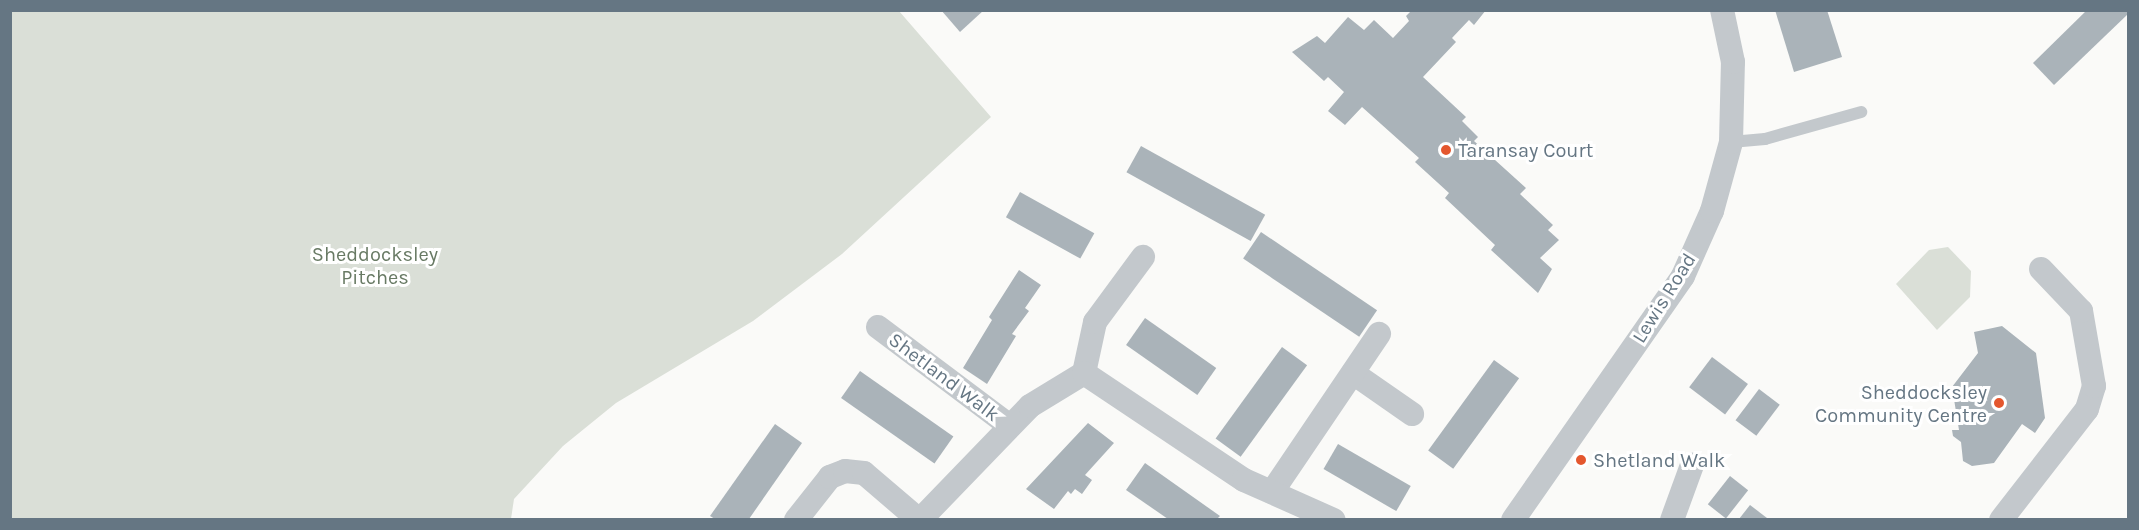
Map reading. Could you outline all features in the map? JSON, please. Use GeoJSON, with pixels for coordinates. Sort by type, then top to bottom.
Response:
{"type":"FeatureCollection","features":[{"type":"Feature","properties":{"kind":"street","name":"Lewis Road"},"geometry":{"type":"LineString","coordinates":[[1513,519],[1683,276],[1712,211],[1731,142],[1733,62],[1722,10]]}},
{"type":"Feature","properties":{"kind":"street"},"geometry":{"type":"LineString","coordinates":[[1143,257],[1095,322],[1084,373],[1244,480],[1334,519]]}},
{"type":"Feature","properties":{"kind":"street"},"geometry":{"type":"LineString","coordinates":[[2001,519],[2087,409],[2094,386],[2081,312],[2041,269]]}},
{"type":"Feature","properties":{"kind":"street","name":"Shetland Walk"},"geometry":{"type":"LineString","coordinates":[[878,327],[1010,426]]}},
{"type":"Feature","properties":{"kind":"street"},"geometry":{"type":"LineString","coordinates":[[1272,492],[1379,333]]}},
{"type":"Feature","properties":{"kind":"street","name":"Shetland Walk"},"geometry":{"type":"LineString","coordinates":[[795,519],[830,477],[845,471],[864,473],[920,519],[1030,405],[1084,373]]}},
{"type":"Feature","properties":{"kind":"street"},"geometry":{"type":"LineString","coordinates":[[1353,373],[1412,414]]}},
{"type":"Feature","properties":{"kind":"street"},"geometry":{"type":"LineString","coordinates":[[1672,519],[1692,465]]}},
{"type":"Feature","properties":{"kind":"lane"},"geometry":{"type":"LineString","coordinates":[[1731,142],[1765,139],[1861,112]]}},
{"type":"Feature","properties":{"kind":"green space","name":"Sheddocksley Pitches"},"geometry":{"type":"Polygon","coordinates":[[[10,11],[899,11],[991,117],[842,254],[753,321],[616,403],[563,446],[514,499],[511,519],[11,519],[10,11]]]}},
{"type":"Feature","properties":{"kind":"green space"},"geometry":{"type":"Polygon","coordinates":[[[1948,247],[1971,271],[1970,297],[1937,330],[1896,284],[1929,250],[1948,247]]]}},
{"type":"Feature","properties":{"kind":"building"},"geometry":{"type":"Polygon","coordinates":[[[941,10],[984,10],[960,32],[941,10]]]}},
{"type":"Feature","properties":{"kind":"building","name":"Taransay Court"},"geometry":{"type":"Polygon","coordinates":[[[1412,10],[1486,10],[1474,25],[1469,20],[1452,38],[1456,42],[1423,77],[1466,117],[1462,121],[1478,137],[1474,141],[1526,188],[1520,194],[1553,225],[1548,230],[1559,240],[1540,258],[1552,269],[1538,293],[1491,250],[1495,245],[1445,198],[1449,193],[1415,162],[1419,158],[1362,107],[1345,125],[1328,111],[1344,92],[1328,77],[1324,81],[1292,52],[1317,36],[1325,43],[1348,17],[1364,30],[1374,20],[1393,38],[1409,21],[1406,16],[1412,10]]]}},
{"type":"Feature","properties":{"kind":"building"},"geometry":{"type":"Polygon","coordinates":[[[1775,10],[1827,10],[1842,57],[1794,72],[1775,10]]]}},
{"type":"Feature","properties":{"kind":"building"},"geometry":{"type":"Polygon","coordinates":[[[2087,10],[2128,10],[2128,14],[2054,85],[2033,63],[2087,10]]]}},
{"type":"Feature","properties":{"kind":"building"},"geometry":{"type":"Polygon","coordinates":[[[1141,146],[1265,215],[1251,241],[1126,172],[1141,146]]]}},
{"type":"Feature","properties":{"kind":"building"},"geometry":{"type":"Polygon","coordinates":[[[1020,192],[1094,233],[1080,259],[1006,217],[1020,192]]]}},
{"type":"Feature","properties":{"kind":"building"},"geometry":{"type":"Polygon","coordinates":[[[1261,232],[1377,310],[1359,337],[1243,259],[1261,232]]]}},
{"type":"Feature","properties":{"kind":"building"},"geometry":{"type":"Polygon","coordinates":[[[1019,270],[1041,285],[1025,308],[1029,311],[1012,334],[1016,336],[987,384],[963,368],[992,320],[989,317],[1019,270]]]}},
{"type":"Feature","properties":{"kind":"building"},"geometry":{"type":"Polygon","coordinates":[[[1145,318],[1216,368],[1197,395],[1126,345],[1145,318]]]}},
{"type":"Feature","properties":{"kind":"building","name":"Sheddocksley Community Centre"},"geometry":{"type":"Polygon","coordinates":[[[2002,326],[2036,353],[2045,418],[2035,433],[2022,424],[1994,463],[1972,466],[1963,461],[1961,442],[1953,436],[1952,430],[1959,430],[1952,387],[1978,353],[1974,332],[2002,326]]]}},
{"type":"Feature","properties":{"kind":"building"},"geometry":{"type":"Polygon","coordinates":[[[1282,347],[1307,365],[1241,457],[1216,438],[1282,347]]]}},
{"type":"Feature","properties":{"kind":"building"},"geometry":{"type":"Polygon","coordinates":[[[1712,357],[1748,384],[1725,414],[1689,387],[1712,357]]]}},
{"type":"Feature","properties":{"kind":"building"},"geometry":{"type":"Polygon","coordinates":[[[1494,360],[1519,378],[1453,469],[1428,451],[1494,360]]]}},
{"type":"Feature","properties":{"kind":"building"},"geometry":{"type":"Polygon","coordinates":[[[860,371],[953,436],[934,463],[841,398],[860,371]]]}},
{"type":"Feature","properties":{"kind":"building"},"geometry":{"type":"Polygon","coordinates":[[[1759,389],[1780,405],[1756,436],[1736,420],[1759,389]]]}},
{"type":"Feature","properties":{"kind":"building"},"geometry":{"type":"Polygon","coordinates":[[[1088,423],[1114,443],[1085,475],[1092,480],[1082,494],[1075,489],[1071,494],[1068,491],[1054,509],[1026,489],[1088,423]]]}},
{"type":"Feature","properties":{"kind":"building"},"geometry":{"type":"Polygon","coordinates":[[[775,424],[802,443],[749,519],[715,519],[710,516],[775,424]]]}},
{"type":"Feature","properties":{"kind":"building"},"geometry":{"type":"Polygon","coordinates":[[[1338,444],[1411,486],[1396,511],[1324,469],[1338,444]]]}},
{"type":"Feature","properties":{"kind":"building"},"geometry":{"type":"Polygon","coordinates":[[[1145,463],[1220,516],[1217,519],[1168,519],[1126,490],[1145,463]]]}},
{"type":"Feature","properties":{"kind":"building"},"geometry":{"type":"Polygon","coordinates":[[[1730,476],[1748,490],[1726,519],[1708,504],[1730,476]]]}},
{"type":"Feature","properties":{"kind":"building"},"geometry":{"type":"Polygon","coordinates":[[[1750,505],[1767,518],[1739,519],[1750,505]]]}},
{"type":"Feature","properties":{"kind":"place","name":"Taransay Court"},"geometry":{"type":"Point","coordinates":[1446,150]}},
{"type":"Feature","properties":{"kind":"place","name":"Sheddocksley Community Centre"},"geometry":{"type":"Point","coordinates":[1999,403]}},
{"type":"Feature","properties":{"kind":"place","name":"Shetland Walk"},"geometry":{"type":"Point","coordinates":[1581,460]}}]}
